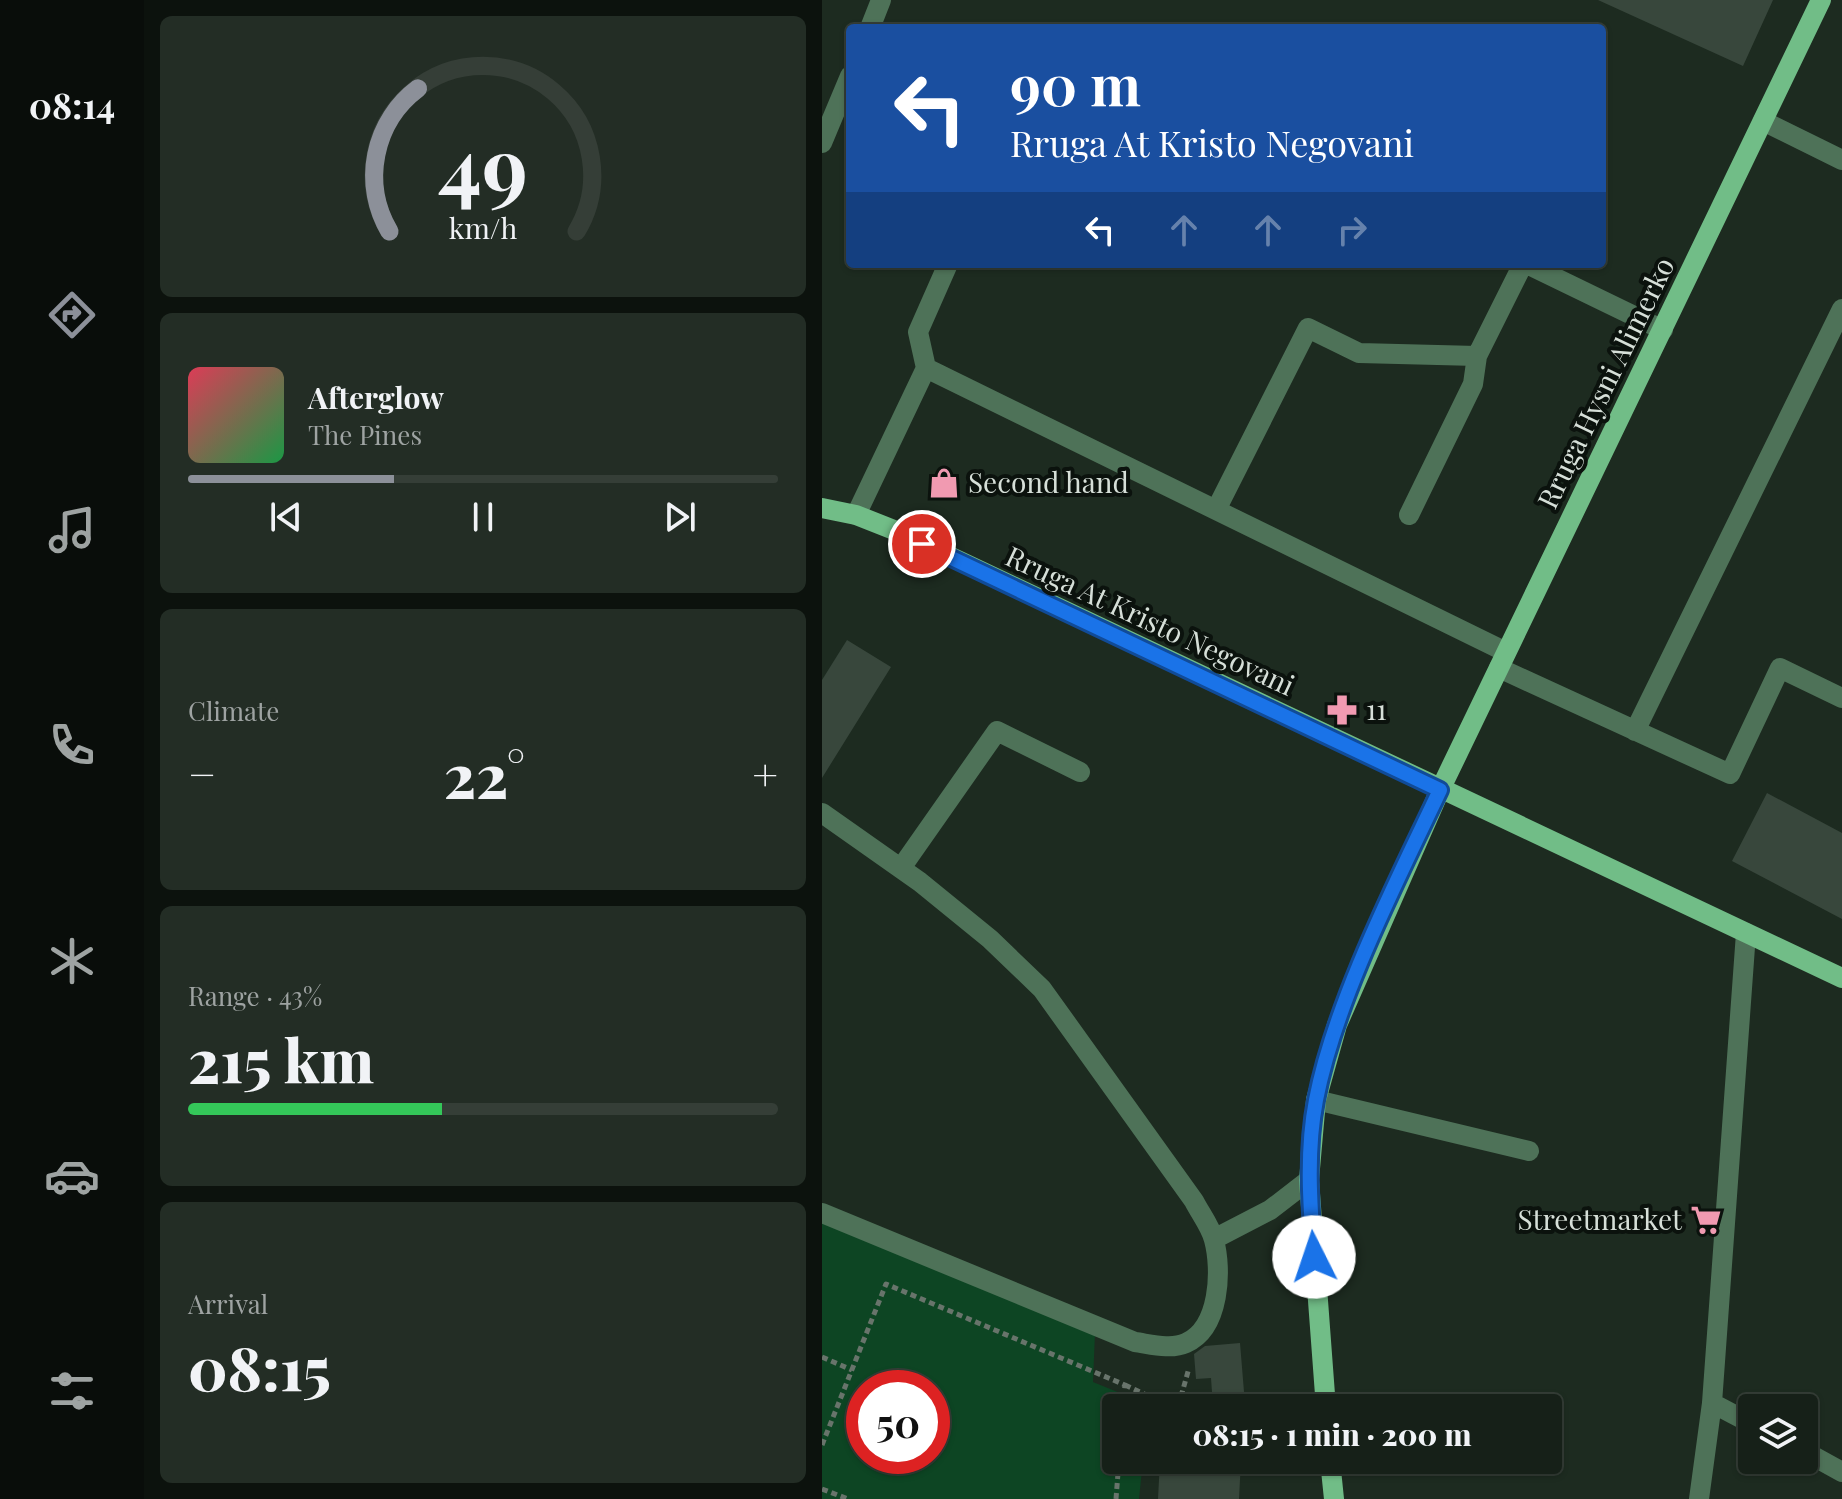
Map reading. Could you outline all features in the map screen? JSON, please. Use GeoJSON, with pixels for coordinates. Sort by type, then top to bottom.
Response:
{"type":"FeatureCollection","features":[{"type":"Feature","properties":{"kind":"main road","name":"Rruga Hysni Alimerko"},"geometry":{"type":"LineString","coordinates":[[1325,1394],[1309,1180],[1316,1100],[1337,1025],[1440,790],[1821,0]]}},
{"type":"Feature","properties":{"kind":"main road","name":"Rruga At Kristo Negovani"},"geometry":{"type":"LineString","coordinates":[[822,508],[856,515],[1842,978]]}},
{"type":"Feature","properties":{"kind":"main road"},"geometry":{"type":"LineString","coordinates":[[1331,1474],[1334,1499]]}},
{"type":"Feature","properties":{"kind":"street"},"geometry":{"type":"LineString","coordinates":[[872,24],[881,0]]}},
{"type":"Feature","properties":{"kind":"street"},"geometry":{"type":"LineString","coordinates":[[822,143],[846,86]]}},
{"type":"Feature","properties":{"kind":"street"},"geometry":{"type":"LineString","coordinates":[[1763,121],[1842,160]]}},
{"type":"Feature","properties":{"kind":"street"},"geometry":{"type":"LineString","coordinates":[[856,515],[926,368],[918,332],[946,268]]}},
{"type":"Feature","properties":{"kind":"street"},"geometry":{"type":"LineString","coordinates":[[1409,515],[1473,384],[1477,356],[1523,268]]}},
{"type":"Feature","properties":{"kind":"street"},"geometry":{"type":"LineString","coordinates":[[1533,268],[1663,330]]}},
{"type":"Feature","properties":{"kind":"street"},"geometry":{"type":"LineString","coordinates":[[1635,731],[1842,309]]}},
{"type":"Feature","properties":{"kind":"street"},"geometry":{"type":"LineString","coordinates":[[1216,510],[1308,328],[1359,353],[1477,356]]}},
{"type":"Feature","properties":{"kind":"street"},"geometry":{"type":"LineString","coordinates":[[926,368],[1216,510],[1635,731],[1730,774],[1780,668],[1842,698]]}},
{"type":"Feature","properties":{"kind":"street"},"geometry":{"type":"LineString","coordinates":[[901,868],[997,731],[1080,772]]}},
{"type":"Feature","properties":{"kind":"street"},"geometry":{"type":"LineString","coordinates":[[822,813],[901,868],[990,939],[1042,989],[1187,1191],[1214,1239],[1217,1297],[1204,1326],[1186,1343],[1164,1346],[1105,1332],[822,1213]]}},
{"type":"Feature","properties":{"kind":"street"},"geometry":{"type":"LineString","coordinates":[[1699,1499],[1712,1403],[1746,933]]}},
{"type":"Feature","properties":{"kind":"street"},"geometry":{"type":"LineString","coordinates":[[1316,1100],[1529,1151]]}},
{"type":"Feature","properties":{"kind":"street"},"geometry":{"type":"LineString","coordinates":[[1214,1239],[1270,1210],[1309,1180]]}},
{"type":"Feature","properties":{"kind":"street"},"geometry":{"type":"LineString","coordinates":[[1712,1403],[1738,1417]]}},
{"type":"Feature","properties":{"kind":"street"},"geometry":{"type":"LineString","coordinates":[[1818,1459],[1842,1472]]}},
{"type":"Feature","properties":{"kind":"path"},"geometry":{"type":"LineString","coordinates":[[822,1357],[852,1370],[886,1284],[1155,1399],[1171,1402],[1182,1393],[1190,1374],[1186,1343]]}},
{"type":"Feature","properties":{"kind":"path"},"geometry":{"type":"LineString","coordinates":[[822,1445],[846,1385]]}},
{"type":"Feature","properties":{"kind":"path"},"geometry":{"type":"LineString","coordinates":[[1124,1394],[1125,1385]]}},
{"type":"Feature","properties":{"kind":"path"},"geometry":{"type":"LineString","coordinates":[[1116,1499],[1118,1474]]}},
{"type":"Feature","properties":{"kind":"path"},"geometry":{"type":"LineString","coordinates":[[822,1489],[848,1499]]}},
{"type":"Feature","properties":{"kind":"green space"},"geometry":{"type":"Polygon","coordinates":[[[822,1219],[1095,1333],[1093,1382],[1122,1394],[1102,1394],[1102,1474],[1142,1474],[1139,1499],[822,1499],[822,1219]]]}},
{"type":"Feature","properties":{"kind":"building"},"geometry":{"type":"Polygon","coordinates":[[[1598,0],[1773,0],[1743,66],[1598,0]]]}},
{"type":"Feature","properties":{"kind":"building"},"geometry":{"type":"Polygon","coordinates":[[[847,640],[891,667],[822,778],[822,680],[847,640]]]}},
{"type":"Feature","properties":{"kind":"building"},"geometry":{"type":"Polygon","coordinates":[[[1767,793],[1842,833],[1842,919],[1732,861],[1767,793]]]}},
{"type":"Feature","properties":{"kind":"building"},"geometry":{"type":"Polygon","coordinates":[[[1240,1343],[1244,1394],[1212,1394],[1211,1378],[1196,1379],[1194,1354],[1205,1346],[1240,1343]]]}},
{"type":"Feature","properties":{"kind":"building"},"geometry":{"type":"Polygon","coordinates":[[[1159,1474],[1240,1474],[1239,1499],[1158,1499],[1159,1474]]]}},
{"type":"Feature","properties":{"kind":"place","name":"Second hand"},"geometry":{"type":"Point","coordinates":[944,483]}},
{"type":"Feature","properties":{"kind":"place","name":"11"},"geometry":{"type":"Point","coordinates":[1342,710]}},
{"type":"Feature","properties":{"kind":"place","name":"Streetmarket"},"geometry":{"type":"Point","coordinates":[1706,1220]}},
{"type":"Feature","properties":{"kind":"route"},"geometry":{"type":"LineString","coordinates":[[922,544],[1440,790],[1337,1025],[1316,1100],[1309,1180],[1314,1257]]}}]}
